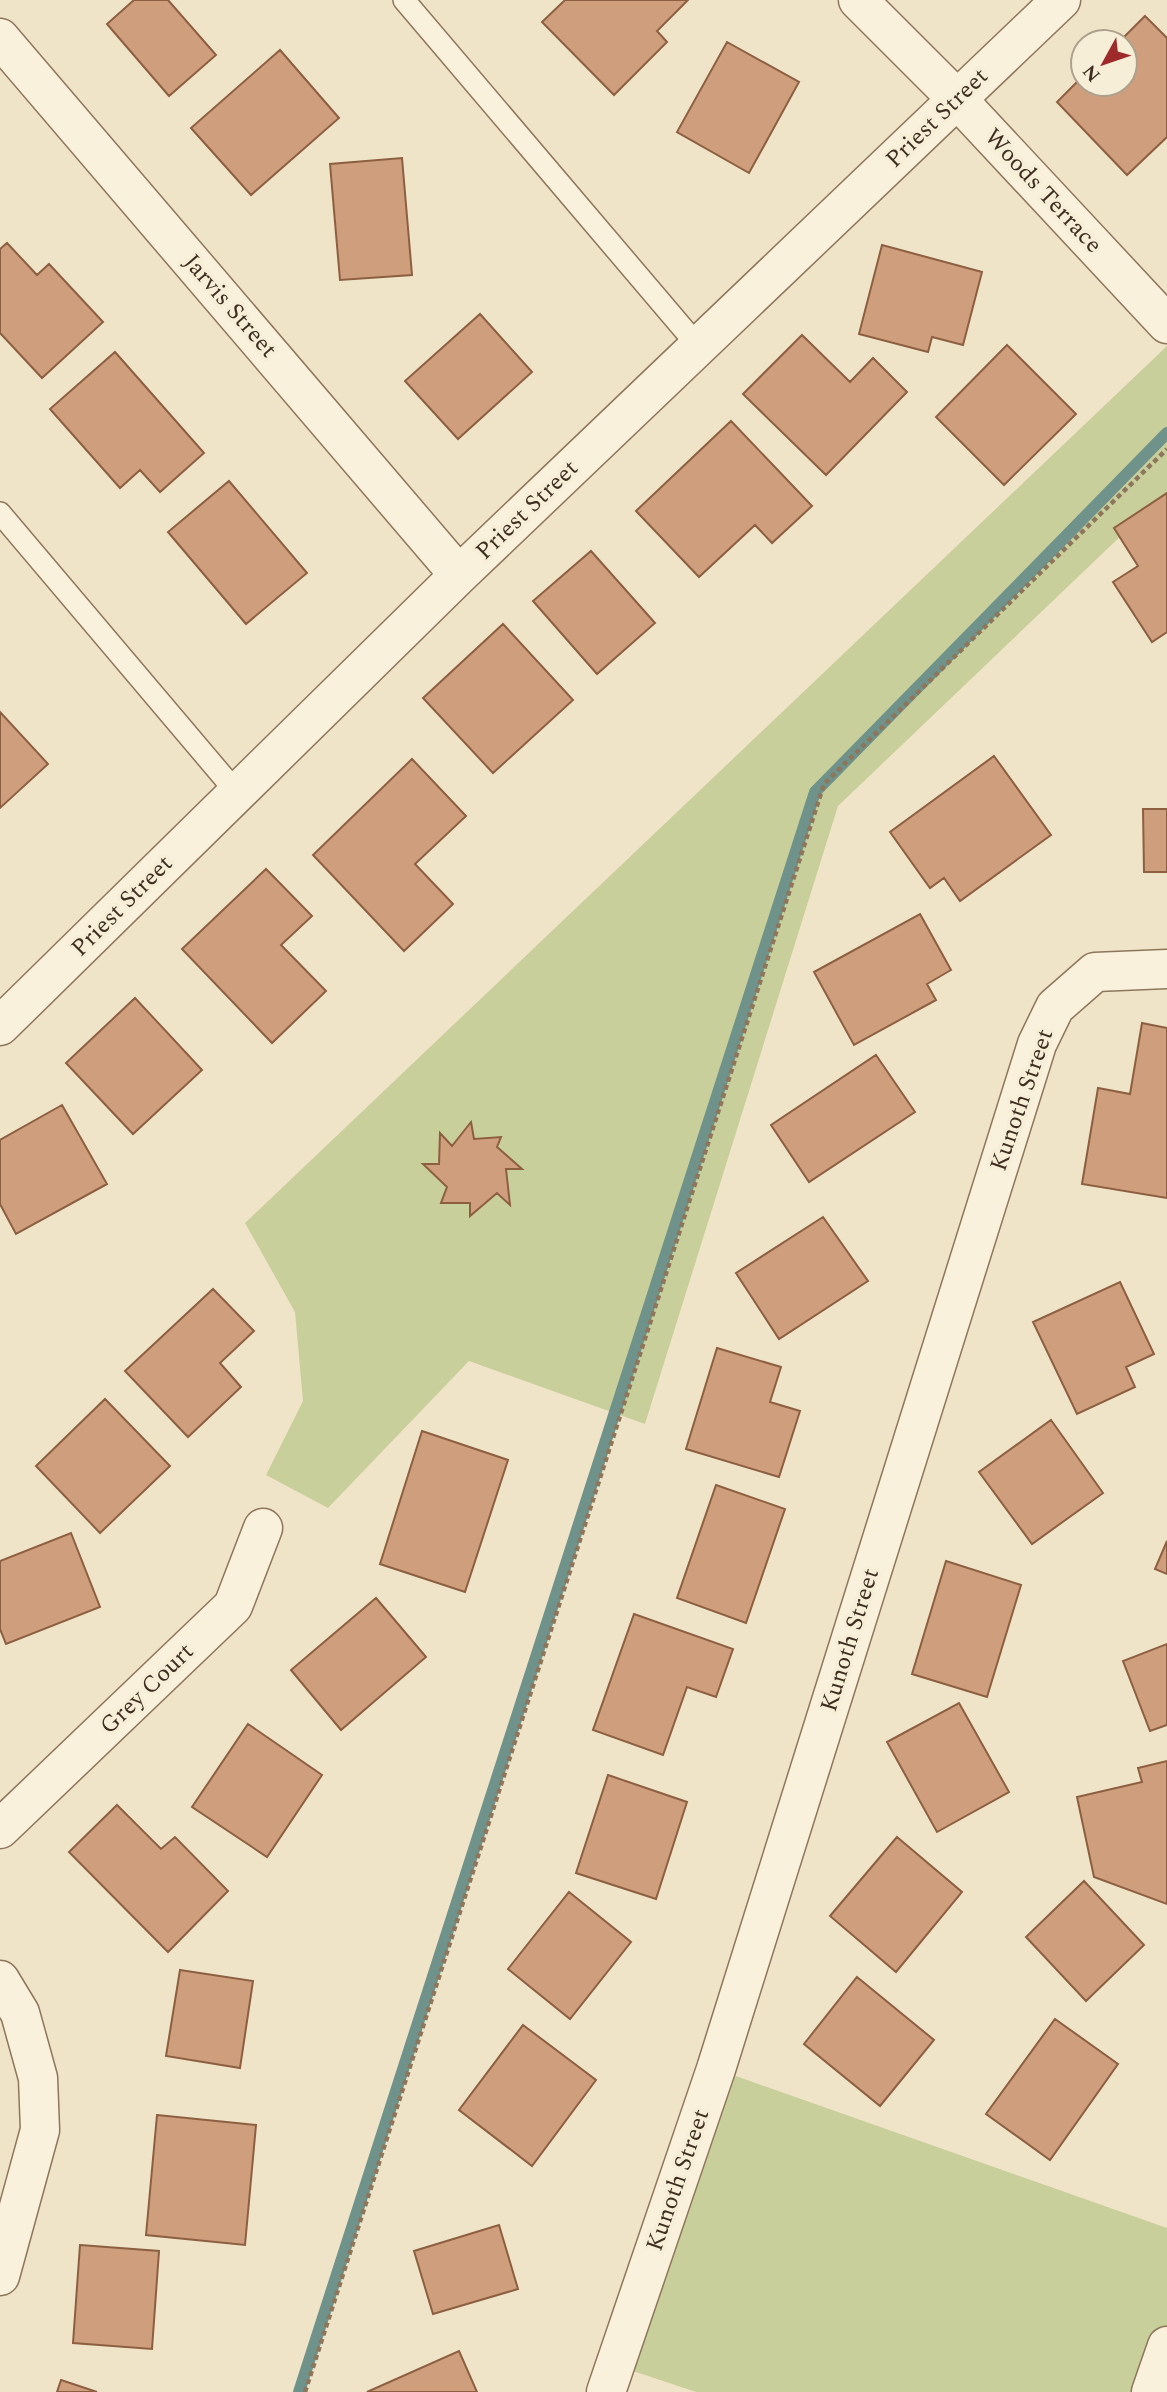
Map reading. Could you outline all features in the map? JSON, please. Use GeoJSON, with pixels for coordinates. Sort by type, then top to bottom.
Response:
{"type":"FeatureCollection","features":[{"type":"Feature","properties":{"kind":"street","name":"Woods Terrace"},"geometry":{"type":"LineString","coordinates":[[858,0],[957,99],[1167,324]]}},
{"type":"Feature","properties":{"kind":"street","name":"Priest Street"},"geometry":{"type":"LineString","coordinates":[[0,1025],[460,575],[1061,0]]}},
{"type":"Feature","properties":{"kind":"street","name":"Jarvis Street"},"geometry":{"type":"LineString","coordinates":[[0,38],[460,575]]}},
{"type":"Feature","properties":{"kind":"street","name":"Kunoth Street"},"geometry":{"type":"LineString","coordinates":[[606,2392],[716,2069],[1037,1044],[1055,1007],[1095,972],[1167,969]]}},
{"type":"Feature","properties":{"kind":"street","name":"Grey Court"},"geometry":{"type":"LineString","coordinates":[[0,1829],[233,1606],[263,1528]]}},
{"type":"Feature","properties":{"kind":"street"},"geometry":{"type":"LineString","coordinates":[[0,1980],[20,2012],[38,2078],[40,2130],[0,2276]]}},
{"type":"Feature","properties":{"kind":"street"},"geometry":{"type":"LineString","coordinates":[[1151,2392],[1167,2346]]}},
{"type":"Feature","properties":{"kind":"lane"},"geometry":{"type":"LineString","coordinates":[[404,0],[698,346]]}},
{"type":"Feature","properties":{"kind":"lane"},"geometry":{"type":"LineString","coordinates":[[0,513],[237,793]]}},
{"type":"Feature","properties":{"kind":"path"},"geometry":{"type":"LineString","coordinates":[[305,2392],[824,784],[1167,449]]}},
{"type":"Feature","properties":{"kind":"green space"},"geometry":{"type":"Polygon","coordinates":[[[1167,346],[1167,492],[838,806],[645,1424],[469,1361],[328,1508],[266,1475],[303,1401],[295,1312],[245,1223],[1167,346]]]}},
{"type":"Feature","properties":{"kind":"green space"},"geometry":{"type":"Polygon","coordinates":[[[716,2069],[1167,2228],[1167,2346],[1151,2392],[696,2392],[615,2365],[716,2069]]]}},
{"type":"Feature","properties":{"kind":"building"},"geometry":{"type":"Polygon","coordinates":[[[134,0],[168,0],[216,55],[169,96],[107,24],[134,0]]]}},
{"type":"Feature","properties":{"kind":"building"},"geometry":{"type":"Polygon","coordinates":[[[565,0],[688,0],[657,31],[667,42],[614,95],[542,22],[565,0]]]}},
{"type":"Feature","properties":{"kind":"building"},"geometry":{"type":"Polygon","coordinates":[[[1145,16],[1167,38],[1167,137],[1127,175],[1057,102],[1069,90],[1069,98],[1139,98],[1139,28],[1133,28],[1145,16]]]}},
{"type":"Feature","properties":{"kind":"building"},"geometry":{"type":"Polygon","coordinates":[[[727,42],[799,82],[749,173],[677,132],[727,42]]]}},
{"type":"Feature","properties":{"kind":"building"},"geometry":{"type":"Polygon","coordinates":[[[280,50],[339,118],[251,195],[191,128],[280,50]]]}},
{"type":"Feature","properties":{"kind":"building"},"geometry":{"type":"Polygon","coordinates":[[[402,158],[412,275],[340,280],[330,164],[402,158]]]}},
{"type":"Feature","properties":{"kind":"building"},"geometry":{"type":"Polygon","coordinates":[[[7,243],[37,275],[49,264],[103,322],[42,378],[0,333],[0,249],[7,243]]]}},
{"type":"Feature","properties":{"kind":"building"},"geometry":{"type":"Polygon","coordinates":[[[882,245],[982,272],[963,345],[932,337],[928,352],[859,334],[882,245]]]}},
{"type":"Feature","properties":{"kind":"building"},"geometry":{"type":"Polygon","coordinates":[[[480,314],[532,372],[458,439],[405,381],[480,314]]]}},
{"type":"Feature","properties":{"kind":"building"},"geometry":{"type":"Polygon","coordinates":[[[802,335],[850,382],[873,358],[907,392],[826,475],[743,394],[802,335]]]}},
{"type":"Feature","properties":{"kind":"building"},"geometry":{"type":"Polygon","coordinates":[[[1007,345],[1076,414],[1004,485],[936,417],[1007,345]]]}},
{"type":"Feature","properties":{"kind":"building"},"geometry":{"type":"Polygon","coordinates":[[[115,352],[204,453],[160,492],[140,470],[120,488],[50,409],[115,352]]]}},
{"type":"Feature","properties":{"kind":"building"},"geometry":{"type":"Polygon","coordinates":[[[731,421],[812,506],[772,543],[755,525],[699,577],[636,511],[731,421]]]}},
{"type":"Feature","properties":{"kind":"building"},"geometry":{"type":"Polygon","coordinates":[[[229,481],[307,573],[246,624],[168,532],[229,481]]]}},
{"type":"Feature","properties":{"kind":"building"},"geometry":{"type":"Polygon","coordinates":[[[1167,493],[1167,632],[1152,642],[1113,582],[1138,566],[1114,528],[1167,493]]]}},
{"type":"Feature","properties":{"kind":"building"},"geometry":{"type":"Polygon","coordinates":[[[591,551],[655,623],[597,674],[533,601],[591,551]]]}},
{"type":"Feature","properties":{"kind":"building"},"geometry":{"type":"Polygon","coordinates":[[[503,624],[573,700],[493,773],[423,698],[503,624]]]}},
{"type":"Feature","properties":{"kind":"building"},"geometry":{"type":"Polygon","coordinates":[[[0,712],[48,764],[0,808],[0,712]]]}},
{"type":"Feature","properties":{"kind":"building"},"geometry":{"type":"Polygon","coordinates":[[[994,756],[1051,835],[960,901],[944,878],[930,888],[890,832],[994,756]]]}},
{"type":"Feature","properties":{"kind":"building"},"geometry":{"type":"Polygon","coordinates":[[[412,759],[466,816],[415,864],[453,904],[404,951],[313,855],[412,759]]]}},
{"type":"Feature","properties":{"kind":"building"},"geometry":{"type":"Polygon","coordinates":[[[1143,809],[1167,809],[1167,872],[1144,872],[1143,809]]]}},
{"type":"Feature","properties":{"kind":"building"},"geometry":{"type":"Polygon","coordinates":[[[266,869],[312,916],[281,945],[326,991],[272,1043],[182,949],[266,869]]]}},
{"type":"Feature","properties":{"kind":"building"},"geometry":{"type":"Polygon","coordinates":[[[920,914],[951,970],[927,984],[936,1000],[854,1045],[814,972],[920,914]]]}},
{"type":"Feature","properties":{"kind":"building"},"geometry":{"type":"Polygon","coordinates":[[[135,998],[202,1070],[133,1134],[66,1063],[135,998]]]}},
{"type":"Feature","properties":{"kind":"building"},"geometry":{"type":"Polygon","coordinates":[[[1142,1023],[1167,1028],[1167,1198],[1082,1184],[1098,1088],[1130,1094],[1142,1023]]]}},
{"type":"Feature","properties":{"kind":"building"},"geometry":{"type":"Polygon","coordinates":[[[876,1055],[915,1112],[809,1182],[771,1125],[876,1055]]]}},
{"type":"Feature","properties":{"kind":"building"},"geometry":{"type":"Polygon","coordinates":[[[62,1105],[107,1184],[16,1234],[0,1204],[0,1140],[62,1105]]]}},
{"type":"Feature","properties":{"kind":"building"},"geometry":{"type":"Polygon","coordinates":[[[471,1122],[474,1139],[501,1137],[497,1147],[522,1169],[506,1169],[510,1205],[497,1193],[470,1216],[470,1203],[441,1203],[447,1187],[423,1164],[439,1164],[440,1133],[452,1146],[471,1122]]]}},
{"type":"Feature","properties":{"kind":"building"},"geometry":{"type":"Polygon","coordinates":[[[823,1217],[868,1281],[779,1339],[736,1273],[823,1217]]]}},
{"type":"Feature","properties":{"kind":"building"},"geometry":{"type":"Polygon","coordinates":[[[1120,1282],[1154,1354],[1126,1367],[1135,1387],[1077,1414],[1033,1322],[1120,1282]]]}},
{"type":"Feature","properties":{"kind":"building"},"geometry":{"type":"Polygon","coordinates":[[[213,1289],[254,1331],[220,1363],[241,1387],[188,1437],[125,1371],[213,1289]]]}},
{"type":"Feature","properties":{"kind":"building"},"geometry":{"type":"Polygon","coordinates":[[[717,1348],[781,1367],[770,1402],[800,1411],[779,1477],[686,1449],[717,1348]]]}},
{"type":"Feature","properties":{"kind":"building"},"geometry":{"type":"Polygon","coordinates":[[[105,1399],[170,1466],[100,1533],[36,1466],[105,1399]]]}},
{"type":"Feature","properties":{"kind":"building"},"geometry":{"type":"Polygon","coordinates":[[[1051,1420],[1103,1493],[1032,1544],[979,1472],[1051,1420]]]}},
{"type":"Feature","properties":{"kind":"building"},"geometry":{"type":"Polygon","coordinates":[[[422,1431],[508,1460],[465,1592],[380,1564],[422,1431]]]}},
{"type":"Feature","properties":{"kind":"building"},"geometry":{"type":"Polygon","coordinates":[[[716,1485],[785,1509],[746,1623],[677,1598],[716,1485]]]}},
{"type":"Feature","properties":{"kind":"building"},"geometry":{"type":"Polygon","coordinates":[[[71,1533],[100,1607],[6,1644],[0,1629],[0,1561],[71,1533]]]}},
{"type":"Feature","properties":{"kind":"building"},"geometry":{"type":"Polygon","coordinates":[[[1167,1541],[1167,1574],[1155,1569],[1167,1541]]]}},
{"type":"Feature","properties":{"kind":"building"},"geometry":{"type":"Polygon","coordinates":[[[946,1561],[1021,1585],[987,1697],[912,1674],[946,1561]]]}},
{"type":"Feature","properties":{"kind":"building"},"geometry":{"type":"Polygon","coordinates":[[[376,1598],[426,1657],[341,1730],[291,1670],[376,1598]]]}},
{"type":"Feature","properties":{"kind":"building"},"geometry":{"type":"Polygon","coordinates":[[[634,1614],[733,1649],[716,1697],[687,1687],[663,1755],[593,1730],[634,1614]]]}},
{"type":"Feature","properties":{"kind":"building"},"geometry":{"type":"Polygon","coordinates":[[[1167,1644],[1167,1725],[1150,1731],[1123,1661],[1167,1644]]]}},
{"type":"Feature","properties":{"kind":"building"},"geometry":{"type":"Polygon","coordinates":[[[959,1703],[1009,1792],[937,1832],[887,1742],[959,1703]]]}},
{"type":"Feature","properties":{"kind":"building"},"geometry":{"type":"Polygon","coordinates":[[[248,1724],[322,1775],[267,1857],[192,1807],[248,1724]]]}},
{"type":"Feature","properties":{"kind":"building"},"geometry":{"type":"Polygon","coordinates":[[[1167,1761],[1167,1904],[1094,1877],[1077,1797],[1142,1782],[1138,1768],[1167,1761]]]}},
{"type":"Feature","properties":{"kind":"building"},"geometry":{"type":"Polygon","coordinates":[[[608,1775],[687,1802],[656,1899],[576,1873],[608,1775]]]}},
{"type":"Feature","properties":{"kind":"building"},"geometry":{"type":"Polygon","coordinates":[[[117,1805],[161,1849],[175,1837],[228,1891],[168,1952],[69,1852],[117,1805]]]}},
{"type":"Feature","properties":{"kind":"building"},"geometry":{"type":"Polygon","coordinates":[[[897,1837],[962,1892],[896,1972],[830,1916],[897,1837]]]}},
{"type":"Feature","properties":{"kind":"building"},"geometry":{"type":"Polygon","coordinates":[[[1084,1881],[1144,1945],[1086,2001],[1026,1937],[1084,1881]]]}},
{"type":"Feature","properties":{"kind":"building"},"geometry":{"type":"Polygon","coordinates":[[[569,1892],[631,1942],[570,2019],[508,1969],[569,1892]]]}},
{"type":"Feature","properties":{"kind":"building"},"geometry":{"type":"Polygon","coordinates":[[[180,1970],[253,1981],[240,2068],[166,2056],[180,1970]]]}},
{"type":"Feature","properties":{"kind":"building"},"geometry":{"type":"Polygon","coordinates":[[[857,1977],[934,2040],[880,2106],[804,2044],[857,1977]]]}},
{"type":"Feature","properties":{"kind":"building"},"geometry":{"type":"Polygon","coordinates":[[[1055,2019],[1118,2064],[1050,2160],[986,2114],[1055,2019]]]}},
{"type":"Feature","properties":{"kind":"building"},"geometry":{"type":"Polygon","coordinates":[[[523,2025],[596,2080],[532,2166],[459,2110],[523,2025]]]}},
{"type":"Feature","properties":{"kind":"building"},"geometry":{"type":"Polygon","coordinates":[[[157,2115],[256,2125],[245,2245],[146,2235],[157,2115]]]}},
{"type":"Feature","properties":{"kind":"building"},"geometry":{"type":"Polygon","coordinates":[[[499,2225],[518,2289],[433,2314],[414,2251],[499,2225]]]}},
{"type":"Feature","properties":{"kind":"building"},"geometry":{"type":"Polygon","coordinates":[[[80,2245],[159,2251],[152,2349],[73,2343],[80,2245]]]}},
{"type":"Feature","properties":{"kind":"building"},"geometry":{"type":"Polygon","coordinates":[[[459,2351],[477,2392],[367,2392],[459,2351]]]}},
{"type":"Feature","properties":{"kind":"building"},"geometry":{"type":"Polygon","coordinates":[[[61,2380],[97,2392],[57,2392],[61,2380]]]}},
{"type":"Feature","properties":{"kind":"waterway"},"geometry":{"type":"LineString","coordinates":[[299,2392],[815,792],[1167,433]]}}]}
